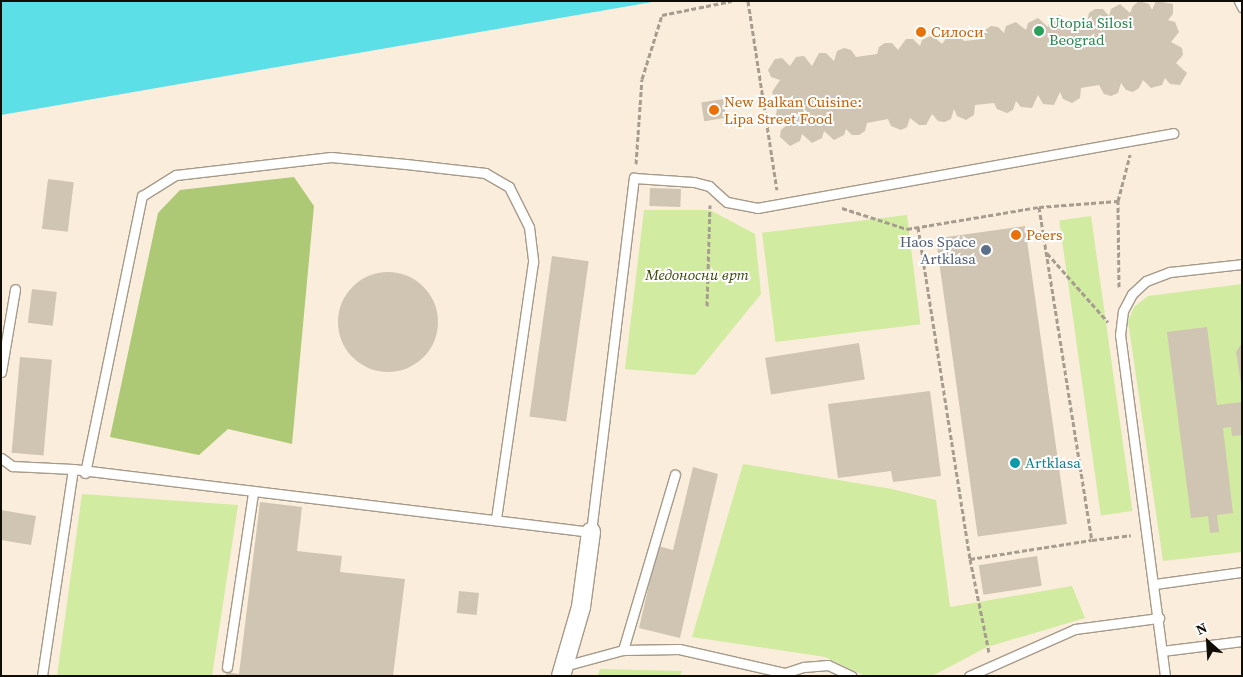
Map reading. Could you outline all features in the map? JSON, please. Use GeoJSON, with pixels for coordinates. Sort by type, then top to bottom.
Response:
{"type":"FeatureCollection","features":[{"type":"Feature","properties":{"kind":"street"},"geometry":{"type":"LineString","coordinates":[[563,671],[581,607],[591,532]]}},
{"type":"Feature","properties":{"kind":"lane"},"geometry":{"type":"LineString","coordinates":[[1239,1],[1242,7]]}},
{"type":"Feature","properties":{"kind":"lane"},"geometry":{"type":"LineString","coordinates":[[1,458],[12,466],[73,469],[85,473],[591,532],[634,178],[694,182],[710,187],[728,202],[742,207],[779,205],[816,200],[1173,133]]}},
{"type":"Feature","properties":{"kind":"lane"},"geometry":{"type":"LineString","coordinates":[[85,473],[142,196],[176,175],[331,157],[485,173],[508,187],[529,227],[532,262],[496,520]]}},
{"type":"Feature","properties":{"kind":"lane"},"geometry":{"type":"LineString","coordinates":[[1165,676],[1155,584],[1120,335],[1123,311],[1132,294],[1146,281],[1170,272],[1242,264]]}},
{"type":"Feature","properties":{"kind":"lane"},"geometry":{"type":"LineString","coordinates":[[1,372],[16,288]]}},
{"type":"Feature","properties":{"kind":"lane"},"geometry":{"type":"LineString","coordinates":[[42,676],[73,469]]}},
{"type":"Feature","properties":{"kind":"lane"},"geometry":{"type":"LineString","coordinates":[[623,650],[675,475]]}},
{"type":"Feature","properties":{"kind":"lane"},"geometry":{"type":"LineString","coordinates":[[227,667],[253,492]]}},
{"type":"Feature","properties":{"kind":"lane"},"geometry":{"type":"LineString","coordinates":[[1155,584],[1242,572]]}},
{"type":"Feature","properties":{"kind":"lane"},"geometry":{"type":"LineString","coordinates":[[969,676],[1075,629],[1159,618]]}},
{"type":"Feature","properties":{"kind":"lane"},"geometry":{"type":"LineString","coordinates":[[1162,651],[1242,641]]}},
{"type":"Feature","properties":{"kind":"lane"},"geometry":{"type":"LineString","coordinates":[[563,671],[623,650],[679,648],[786,674],[804,667],[828,665],[852,676]]}},
{"type":"Feature","properties":{"kind":"path"},"geometry":{"type":"LineString","coordinates":[[634,178],[642,79],[662,15],[732,1]]}},
{"type":"Feature","properties":{"kind":"path"},"geometry":{"type":"LineString","coordinates":[[748,1],[779,205]]}},
{"type":"Feature","properties":{"kind":"path"},"geometry":{"type":"LineString","coordinates":[[1120,297],[1118,201],[1131,149],[1130,140]]}},
{"type":"Feature","properties":{"kind":"path"},"geometry":{"type":"LineString","coordinates":[[707,306],[710,187]]}},
{"type":"Feature","properties":{"kind":"path"},"geometry":{"type":"LineString","coordinates":[[816,200],[907,229],[1040,207],[1118,201]]}},
{"type":"Feature","properties":{"kind":"path"},"geometry":{"type":"LineString","coordinates":[[1040,207],[1092,540]]}},
{"type":"Feature","properties":{"kind":"path"},"geometry":{"type":"LineString","coordinates":[[918,227],[970,559],[992,665]]}},
{"type":"Feature","properties":{"kind":"path"},"geometry":{"type":"LineString","coordinates":[[1046,252],[1120,335]]}},
{"type":"Feature","properties":{"kind":"path"},"geometry":{"type":"LineString","coordinates":[[970,559],[1128,535]]}},
{"type":"Feature","properties":{"kind":"green space"},"geometry":{"type":"Polygon","coordinates":[[[294,177],[314,206],[292,444],[228,429],[199,455],[110,437],[158,213],[180,190],[294,177]]]}},
{"type":"Feature","properties":{"kind":"green space","name":"Медоносни врт"},"geometry":{"type":"Polygon","coordinates":[[[644,210],[710,210],[755,234],[761,294],[695,375],[625,369],[644,210]]]}},
{"type":"Feature","properties":{"kind":"green space"},"geometry":{"type":"Polygon","coordinates":[[[907,215],[920,324],[775,342],[762,233],[907,215]]]}},
{"type":"Feature","properties":{"kind":"green space"},"geometry":{"type":"Polygon","coordinates":[[[1091,216],[1132,511],[1101,516],[1059,220],[1091,216]]]}},
{"type":"Feature","properties":{"kind":"green space"},"geometry":{"type":"Polygon","coordinates":[[[1242,284],[1242,552],[1163,561],[1128,321],[1134,307],[1148,296],[1242,284]]]}},
{"type":"Feature","properties":{"kind":"green space"},"geometry":{"type":"Polygon","coordinates":[[[743,464],[892,489],[936,500],[950,607],[1072,586],[1085,618],[987,647],[932,676],[865,676],[825,657],[692,637],[743,464]]]}},
{"type":"Feature","properties":{"kind":"green space"},"geometry":{"type":"Polygon","coordinates":[[[82,494],[238,505],[212,676],[57,676],[82,494]]]}},
{"type":"Feature","properties":{"kind":"green space"},"geometry":{"type":"Polygon","coordinates":[[[600,669],[682,671],[680,676],[598,676],[600,669]]]}},
{"type":"Feature","properties":{"kind":"water"},"geometry":{"type":"Polygon","coordinates":[[[1,1],[658,1],[1,115],[1,1]]]}},
{"type":"Feature","properties":{"kind":"building"},"geometry":{"type":"Polygon","coordinates":[[[1139,1],[1149,4],[1152,10],[1156,1],[1173,4],[1173,14],[1168,20],[1175,22],[1179,32],[1171,42],[1182,48],[1183,55],[1176,63],[1187,73],[1180,85],[1170,84],[1165,78],[1162,85],[1151,88],[1143,80],[1139,88],[1133,92],[1126,90],[1121,83],[1118,93],[1111,96],[1104,94],[1099,85],[1081,88],[1080,98],[1072,103],[1063,99],[1060,92],[1054,105],[1043,104],[1038,95],[1032,108],[1021,107],[1016,101],[1013,110],[1007,113],[997,109],[994,103],[975,105],[974,115],[966,120],[957,116],[954,109],[951,119],[945,122],[938,121],[932,114],[926,125],[919,125],[910,118],[907,127],[901,130],[891,126],[888,119],[867,123],[865,131],[859,135],[852,135],[846,129],[844,135],[834,140],[824,131],[822,138],[812,143],[802,134],[800,141],[790,146],[780,137],[781,130],[788,124],[779,121],[776,115],[777,108],[783,102],[775,99],[772,92],[780,80],[771,77],[768,70],[775,59],[782,58],[790,66],[796,57],[804,56],[812,66],[819,53],[826,53],[834,61],[837,51],[844,48],[851,50],[856,57],[877,54],[879,47],[885,43],[892,43],[898,50],[906,39],[913,39],[920,46],[922,40],[932,35],[942,44],[950,33],[957,33],[964,41],[983,39],[985,30],[991,26],[998,27],[1004,33],[1006,26],[1016,22],[1026,30],[1028,23],[1038,18],[1048,27],[1050,20],[1060,15],[1070,24],[1087,22],[1089,13],[1095,9],[1103,9],[1109,16],[1111,9],[1120,4],[1130,13],[1133,6],[1139,1]]]}},
{"type":"Feature","properties":{"kind":"building"},"geometry":{"type":"Polygon","coordinates":[[[723,99],[726,118],[704,121],[701,102],[723,99]]]}},
{"type":"Feature","properties":{"kind":"building"},"geometry":{"type":"Polygon","coordinates":[[[48,179],[74,182],[68,232],[42,229],[48,179]]]}},
{"type":"Feature","properties":{"kind":"building"},"geometry":{"type":"Polygon","coordinates":[[[650,188],[681,189],[680,207],[649,206],[650,188]]]}},
{"type":"Feature","properties":{"kind":"building"},"geometry":{"type":"Polygon","coordinates":[[[1025,226],[1067,524],[978,537],[936,239],[1025,226]]]}},
{"type":"Feature","properties":{"kind":"building"},"geometry":{"type":"Polygon","coordinates":[[[552,256],[589,261],[566,422],[529,416],[552,256]]]}},
{"type":"Feature","properties":{"kind":"building"},"geometry":{"type":"Polygon","coordinates":[[[388,272],[407,276],[423,287],[434,303],[438,322],[434,341],[423,357],[407,368],[388,372],[369,368],[353,357],[342,341],[338,322],[342,303],[353,287],[369,276],[388,272]]]}},
{"type":"Feature","properties":{"kind":"building"},"geometry":{"type":"Polygon","coordinates":[[[32,289],[57,292],[53,326],[28,323],[32,289]]]}},
{"type":"Feature","properties":{"kind":"building"},"geometry":{"type":"Polygon","coordinates":[[[1207,327],[1217,405],[1242,402],[1242,435],[1232,436],[1231,427],[1223,428],[1233,513],[1217,515],[1219,532],[1210,533],[1208,516],[1191,518],[1167,332],[1207,327]]]}},
{"type":"Feature","properties":{"kind":"building"},"geometry":{"type":"Polygon","coordinates":[[[859,343],[865,380],[771,394],[765,358],[859,343]]]}},
{"type":"Feature","properties":{"kind":"building"},"geometry":{"type":"Polygon","coordinates":[[[1242,343],[1242,383],[1241,383],[1236,352],[1242,343]]]}},
{"type":"Feature","properties":{"kind":"building"},"geometry":{"type":"Polygon","coordinates":[[[20,357],[52,360],[44,455],[12,453],[20,357]]]}},
{"type":"Feature","properties":{"kind":"building"},"geometry":{"type":"Polygon","coordinates":[[[930,391],[941,476],[893,482],[891,471],[838,478],[828,404],[930,391]]]}},
{"type":"Feature","properties":{"kind":"building"},"geometry":{"type":"Polygon","coordinates":[[[693,467],[718,474],[680,638],[639,628],[658,546],[673,550],[693,467]]]}},
{"type":"Feature","properties":{"kind":"building"},"geometry":{"type":"Polygon","coordinates":[[[260,502],[302,507],[297,551],[342,556],[340,572],[405,579],[393,676],[226,676],[226,672],[239,674],[260,502]]]}},
{"type":"Feature","properties":{"kind":"building"},"geometry":{"type":"Polygon","coordinates":[[[1,510],[36,516],[31,545],[1,540],[1,510]]]}},
{"type":"Feature","properties":{"kind":"building"},"geometry":{"type":"Polygon","coordinates":[[[1037,556],[1042,586],[983,595],[979,565],[1037,556]]]}},
{"type":"Feature","properties":{"kind":"building"},"geometry":{"type":"Polygon","coordinates":[[[459,591],[479,593],[477,615],[457,613],[459,591]]]}},
{"type":"Feature","properties":{"kind":"place","name":"Utopia Silosi Beograd"},"geometry":{"type":"Point","coordinates":[1039,31]}},
{"type":"Feature","properties":{"kind":"place","name":"Силоси"},"geometry":{"type":"Point","coordinates":[921,32]}},
{"type":"Feature","properties":{"kind":"place","name":"New Balkan Cuisine: Lipa Street Food"},"geometry":{"type":"Point","coordinates":[714,110]}},
{"type":"Feature","properties":{"kind":"place","name":"Peers"},"geometry":{"type":"Point","coordinates":[1016,235]}},
{"type":"Feature","properties":{"kind":"place","name":"Haos Space Artklasa"},"geometry":{"type":"Point","coordinates":[986,250]}},
{"type":"Feature","properties":{"kind":"place","name":"Artklasa"},"geometry":{"type":"Point","coordinates":[1015,463]}}]}
